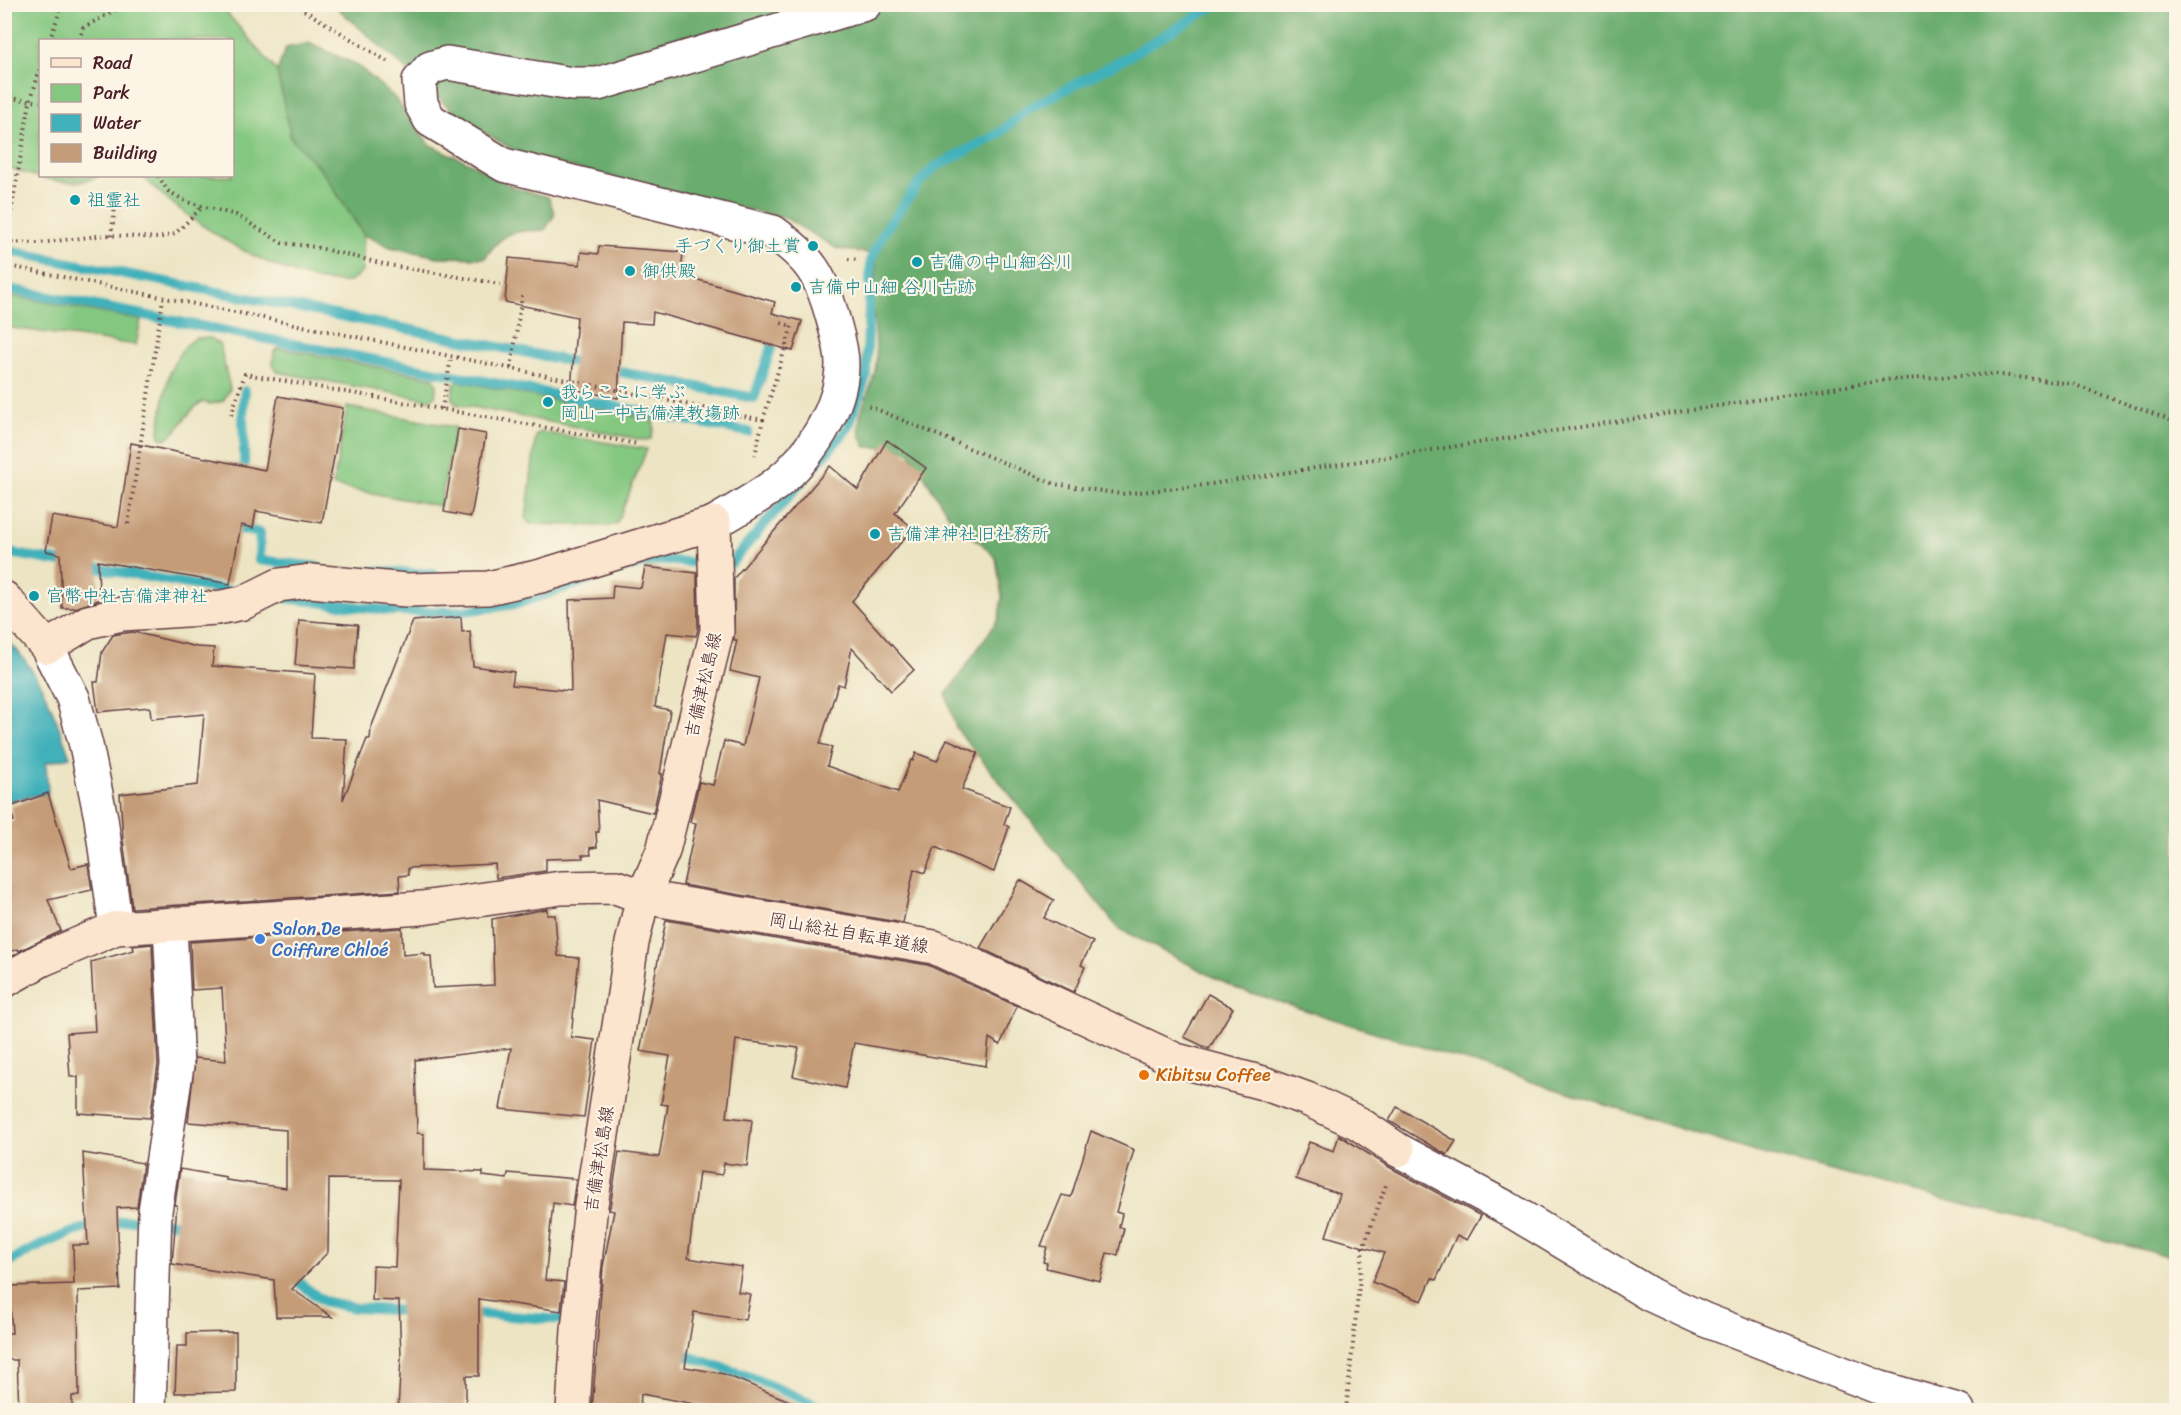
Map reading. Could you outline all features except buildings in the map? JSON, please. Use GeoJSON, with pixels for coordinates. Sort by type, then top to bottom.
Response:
{"type":"FeatureCollection","features":[{"type":"Feature","properties":{"kind":"main road"},"geometry":{"type":"LineString","coordinates":[[4,598],[47,647],[88,622],[132,612],[217,608],[243,603],[279,585],[311,581],[406,590],[488,588],[541,576],[714,523]]}},
{"type":"Feature","properties":{"kind":"main road","name":"吉備津松島線"},"geometry":{"type":"LineString","coordinates":[[573,1410],[578,1330],[591,1205],[632,943],[643,897],[663,851],[717,632],[714,523]]}},
{"type":"Feature","properties":{"kind":"main road","name":"岡山総社自転車道線"},"geometry":{"type":"LineString","coordinates":[[4,981],[41,960],[116,928],[422,908],[561,888],[616,887],[643,897],[934,947],[1158,1053],[1307,1099],[1358,1123],[1398,1150]]}},
{"type":"Feature","properties":{"kind":"street"},"geometry":{"type":"LineString","coordinates":[[714,523],[743,507],[777,483],[801,458],[822,430],[838,392],[842,365],[840,343],[818,273],[796,248],[773,232],[504,165],[430,120],[421,104],[419,81],[430,68],[447,63],[572,84],[598,84],[865,4]]}},
{"type":"Feature","properties":{"kind":"street"},"geometry":{"type":"LineString","coordinates":[[47,647],[73,698],[86,745],[101,818],[116,928]]}},
{"type":"Feature","properties":{"kind":"street"},"geometry":{"type":"LineString","coordinates":[[149,1410],[155,1211],[177,1066],[170,926]]}},
{"type":"Feature","properties":{"kind":"street"},"geometry":{"type":"LineString","coordinates":[[1398,1150],[1524,1218],[1651,1295],[1705,1320],[1868,1383],[1958,1410]]}},
{"type":"Feature","properties":{"kind":"path"},"geometry":{"type":"LineString","coordinates":[[4,10],[11,4]]}},
{"type":"Feature","properties":{"kind":"path"},"geometry":{"type":"LineString","coordinates":[[50,39],[62,4]]}},
{"type":"Feature","properties":{"kind":"path"},"geometry":{"type":"LineString","coordinates":[[80,39],[83,28],[126,4]]}},
{"type":"Feature","properties":{"kind":"path"},"geometry":{"type":"LineString","coordinates":[[294,4],[419,81]]}},
{"type":"Feature","properties":{"kind":"path"},"geometry":{"type":"LineString","coordinates":[[4,253],[30,102],[39,72]]}},
{"type":"Feature","properties":{"kind":"path"},"geometry":{"type":"LineString","coordinates":[[4,97],[39,102]]}},
{"type":"Feature","properties":{"kind":"path"},"geometry":{"type":"LineString","coordinates":[[159,177],[168,191],[187,202],[236,215],[282,243],[315,247],[388,265],[500,284]]}},
{"type":"Feature","properties":{"kind":"path"},"geometry":{"type":"LineString","coordinates":[[111,236],[117,193]]}},
{"type":"Feature","properties":{"kind":"path"},"geometry":{"type":"LineString","coordinates":[[6,242],[39,243],[111,236],[158,238],[175,234],[203,206]]}},
{"type":"Feature","properties":{"kind":"path"},"geometry":{"type":"LineString","coordinates":[[4,210],[11,216]]}},
{"type":"Feature","properties":{"kind":"path"},"geometry":{"type":"LineString","coordinates":[[4,265],[762,420]]}},
{"type":"Feature","properties":{"kind":"path"},"geometry":{"type":"LineString","coordinates":[[511,368],[522,296]]}},
{"type":"Feature","properties":{"kind":"path"},"geometry":{"type":"LineString","coordinates":[[128,524],[163,299]]}},
{"type":"Feature","properties":{"kind":"path"},"geometry":{"type":"LineString","coordinates":[[743,507],[762,420],[792,326],[777,322]]}},
{"type":"Feature","properties":{"kind":"path"},"geometry":{"type":"LineString","coordinates":[[442,409],[452,358]]}},
{"type":"Feature","properties":{"kind":"path"},"geometry":{"type":"LineString","coordinates":[[231,415],[245,374],[638,444]]}},
{"type":"Feature","properties":{"kind":"path"},"geometry":{"type":"LineString","coordinates":[[838,392],[1054,484],[1122,494],[1205,485],[1885,380],[1994,374],[2072,384],[2176,422]]}},
{"type":"Feature","properties":{"kind":"path"},"geometry":{"type":"LineString","coordinates":[[1346,1410],[1363,1248],[1398,1150]]}},
{"type":"Feature","properties":{"kind":"green space"},"geometry":{"type":"Polygon","coordinates":[[[4,5],[220,5],[277,71],[291,138],[323,172],[364,235],[362,272],[349,282],[322,281],[267,262],[221,238],[199,223],[143,177],[234,177],[234,39],[39,39],[39,177],[5,166],[4,5]]]}},
{"type":"Feature","properties":{"kind":"green space"},"geometry":{"type":"Polygon","coordinates":[[[334,5],[2176,5],[2176,1258],[1748,1150],[1235,988],[1118,928],[956,728],[946,695],[999,618],[1002,597],[996,558],[982,544],[955,526],[910,453],[899,448],[866,447],[861,437],[860,417],[876,364],[873,295],[877,264],[874,254],[838,249],[787,219],[524,156],[464,121],[334,5]]]}},
{"type":"Feature","properties":{"kind":"green space"},"geometry":{"type":"Polygon","coordinates":[[[309,43],[357,65],[394,97],[430,145],[476,166],[514,188],[548,197],[555,214],[545,230],[510,234],[498,242],[485,258],[438,257],[390,247],[364,235],[323,172],[291,138],[277,71],[286,48],[309,43]]]}},
{"type":"Feature","properties":{"kind":"green space"},"geometry":{"type":"Polygon","coordinates":[[[39,177],[96,177],[78,182],[39,177]]]}},
{"type":"Feature","properties":{"kind":"green space"},"geometry":{"type":"Polygon","coordinates":[[[8,295],[141,320],[136,345],[5,327],[8,295]]]}},
{"type":"Feature","properties":{"kind":"green space"},"geometry":{"type":"Polygon","coordinates":[[[195,338],[211,338],[220,345],[230,389],[223,401],[211,404],[202,402],[196,406],[175,432],[165,439],[160,437],[159,430],[168,379],[178,356],[195,338]]]}},
{"type":"Feature","properties":{"kind":"green space"},"geometry":{"type":"Polygon","coordinates":[[[279,348],[434,378],[437,385],[435,396],[430,400],[277,372],[273,366],[274,351],[279,348]]]}},
{"type":"Feature","properties":{"kind":"green space"},"geometry":{"type":"Polygon","coordinates":[[[458,381],[653,420],[654,428],[651,439],[644,440],[456,404],[452,399],[454,385],[458,381]]]}},
{"type":"Feature","properties":{"kind":"green space"},"geometry":{"type":"Polygon","coordinates":[[[347,407],[455,427],[440,506],[333,486],[347,407]]]}},
{"type":"Feature","properties":{"kind":"green space"},"geometry":{"type":"Polygon","coordinates":[[[541,432],[647,449],[617,523],[609,526],[530,524],[526,519],[536,436],[541,432]]]}},
{"type":"Feature","properties":{"kind":"water"},"geometry":{"type":"Polygon","coordinates":[[[5,638],[17,650],[37,678],[52,709],[70,757],[46,763],[48,793],[5,802],[5,638]]]}},
{"type":"Feature","properties":{"kind":"waterway"},"geometry":{"type":"LineString","coordinates":[[731,563],[848,428],[866,376],[871,259],[885,230],[919,183],[935,167],[997,135],[1028,109],[1124,59],[1217,4]]}},
{"type":"Feature","properties":{"kind":"waterway"},"geometry":{"type":"LineString","coordinates":[[4,250],[585,364]]}},
{"type":"Feature","properties":{"kind":"waterway"},"geometry":{"type":"LineString","coordinates":[[4,288],[748,432]]}},
{"type":"Feature","properties":{"kind":"waterway"},"geometry":{"type":"LineString","coordinates":[[606,369],[754,398],[776,334]]}},
{"type":"Feature","properties":{"kind":"waterway"},"geometry":{"type":"LineString","coordinates":[[243,480],[245,391]]}},
{"type":"Feature","properties":{"kind":"waterway"},"geometry":{"type":"LineString","coordinates":[[237,519],[236,528],[260,533],[259,560],[317,567]]}},
{"type":"Feature","properties":{"kind":"waterway"},"geometry":{"type":"LineString","coordinates":[[4,552],[235,592]]}},
{"type":"Feature","properties":{"kind":"waterway"},"geometry":{"type":"LineString","coordinates":[[286,598],[393,611],[455,612],[516,604],[631,566],[660,560],[700,563]]}},
{"type":"Feature","properties":{"kind":"waterway"},"geometry":{"type":"LineString","coordinates":[[369,571],[434,574]]}},
{"type":"Feature","properties":{"kind":"waterway"},"geometry":{"type":"LineString","coordinates":[[4,1265],[65,1235],[98,1225],[138,1220],[187,1225]]}},
{"type":"Feature","properties":{"kind":"waterway"},"geometry":{"type":"LineString","coordinates":[[289,1275],[323,1301],[355,1308],[414,1311]]}},
{"type":"Feature","properties":{"kind":"waterway"},"geometry":{"type":"LineString","coordinates":[[465,1313],[564,1320]]}},
{"type":"Feature","properties":{"kind":"waterway"},"geometry":{"type":"LineString","coordinates":[[675,1352],[748,1376],[828,1410]]}},
{"type":"Feature","properties":{"kind":"place","name":"祖霊社"},"geometry":{"type":"Point","coordinates":[75,200]}},
{"type":"Feature","properties":{"kind":"place","name":"手づくり御土賞"},"geometry":{"type":"Point","coordinates":[813,246]}},
{"type":"Feature","properties":{"kind":"place","name":"吉備の中山細谷川"},"geometry":{"type":"Point","coordinates":[917,262]}},
{"type":"Feature","properties":{"kind":"place","name":"御供殿"},"geometry":{"type":"Point","coordinates":[630,271]}},
{"type":"Feature","properties":{"kind":"place","name":"吉備中山細 谷川古跡"},"geometry":{"type":"Point","coordinates":[796,287]}},
{"type":"Feature","properties":{"kind":"place","name":"我らここに学ぶ 岡山一中吉備津教塲跡"},"geometry":{"type":"Point","coordinates":[548,402]}},
{"type":"Feature","properties":{"kind":"place","name":"吉備津神社旧社務所"},"geometry":{"type":"Point","coordinates":[875,534]}},
{"type":"Feature","properties":{"kind":"place","name":"官幣中社吉備津神社"},"geometry":{"type":"Point","coordinates":[34,596]}},
{"type":"Feature","properties":{"kind":"place","name":"Salon De Coiffure Chloé"},"geometry":{"type":"Point","coordinates":[260,939]}},
{"type":"Feature","properties":{"kind":"place","name":"Kibitsu Coffee"},"geometry":{"type":"Point","coordinates":[1144,1075]}}]}
